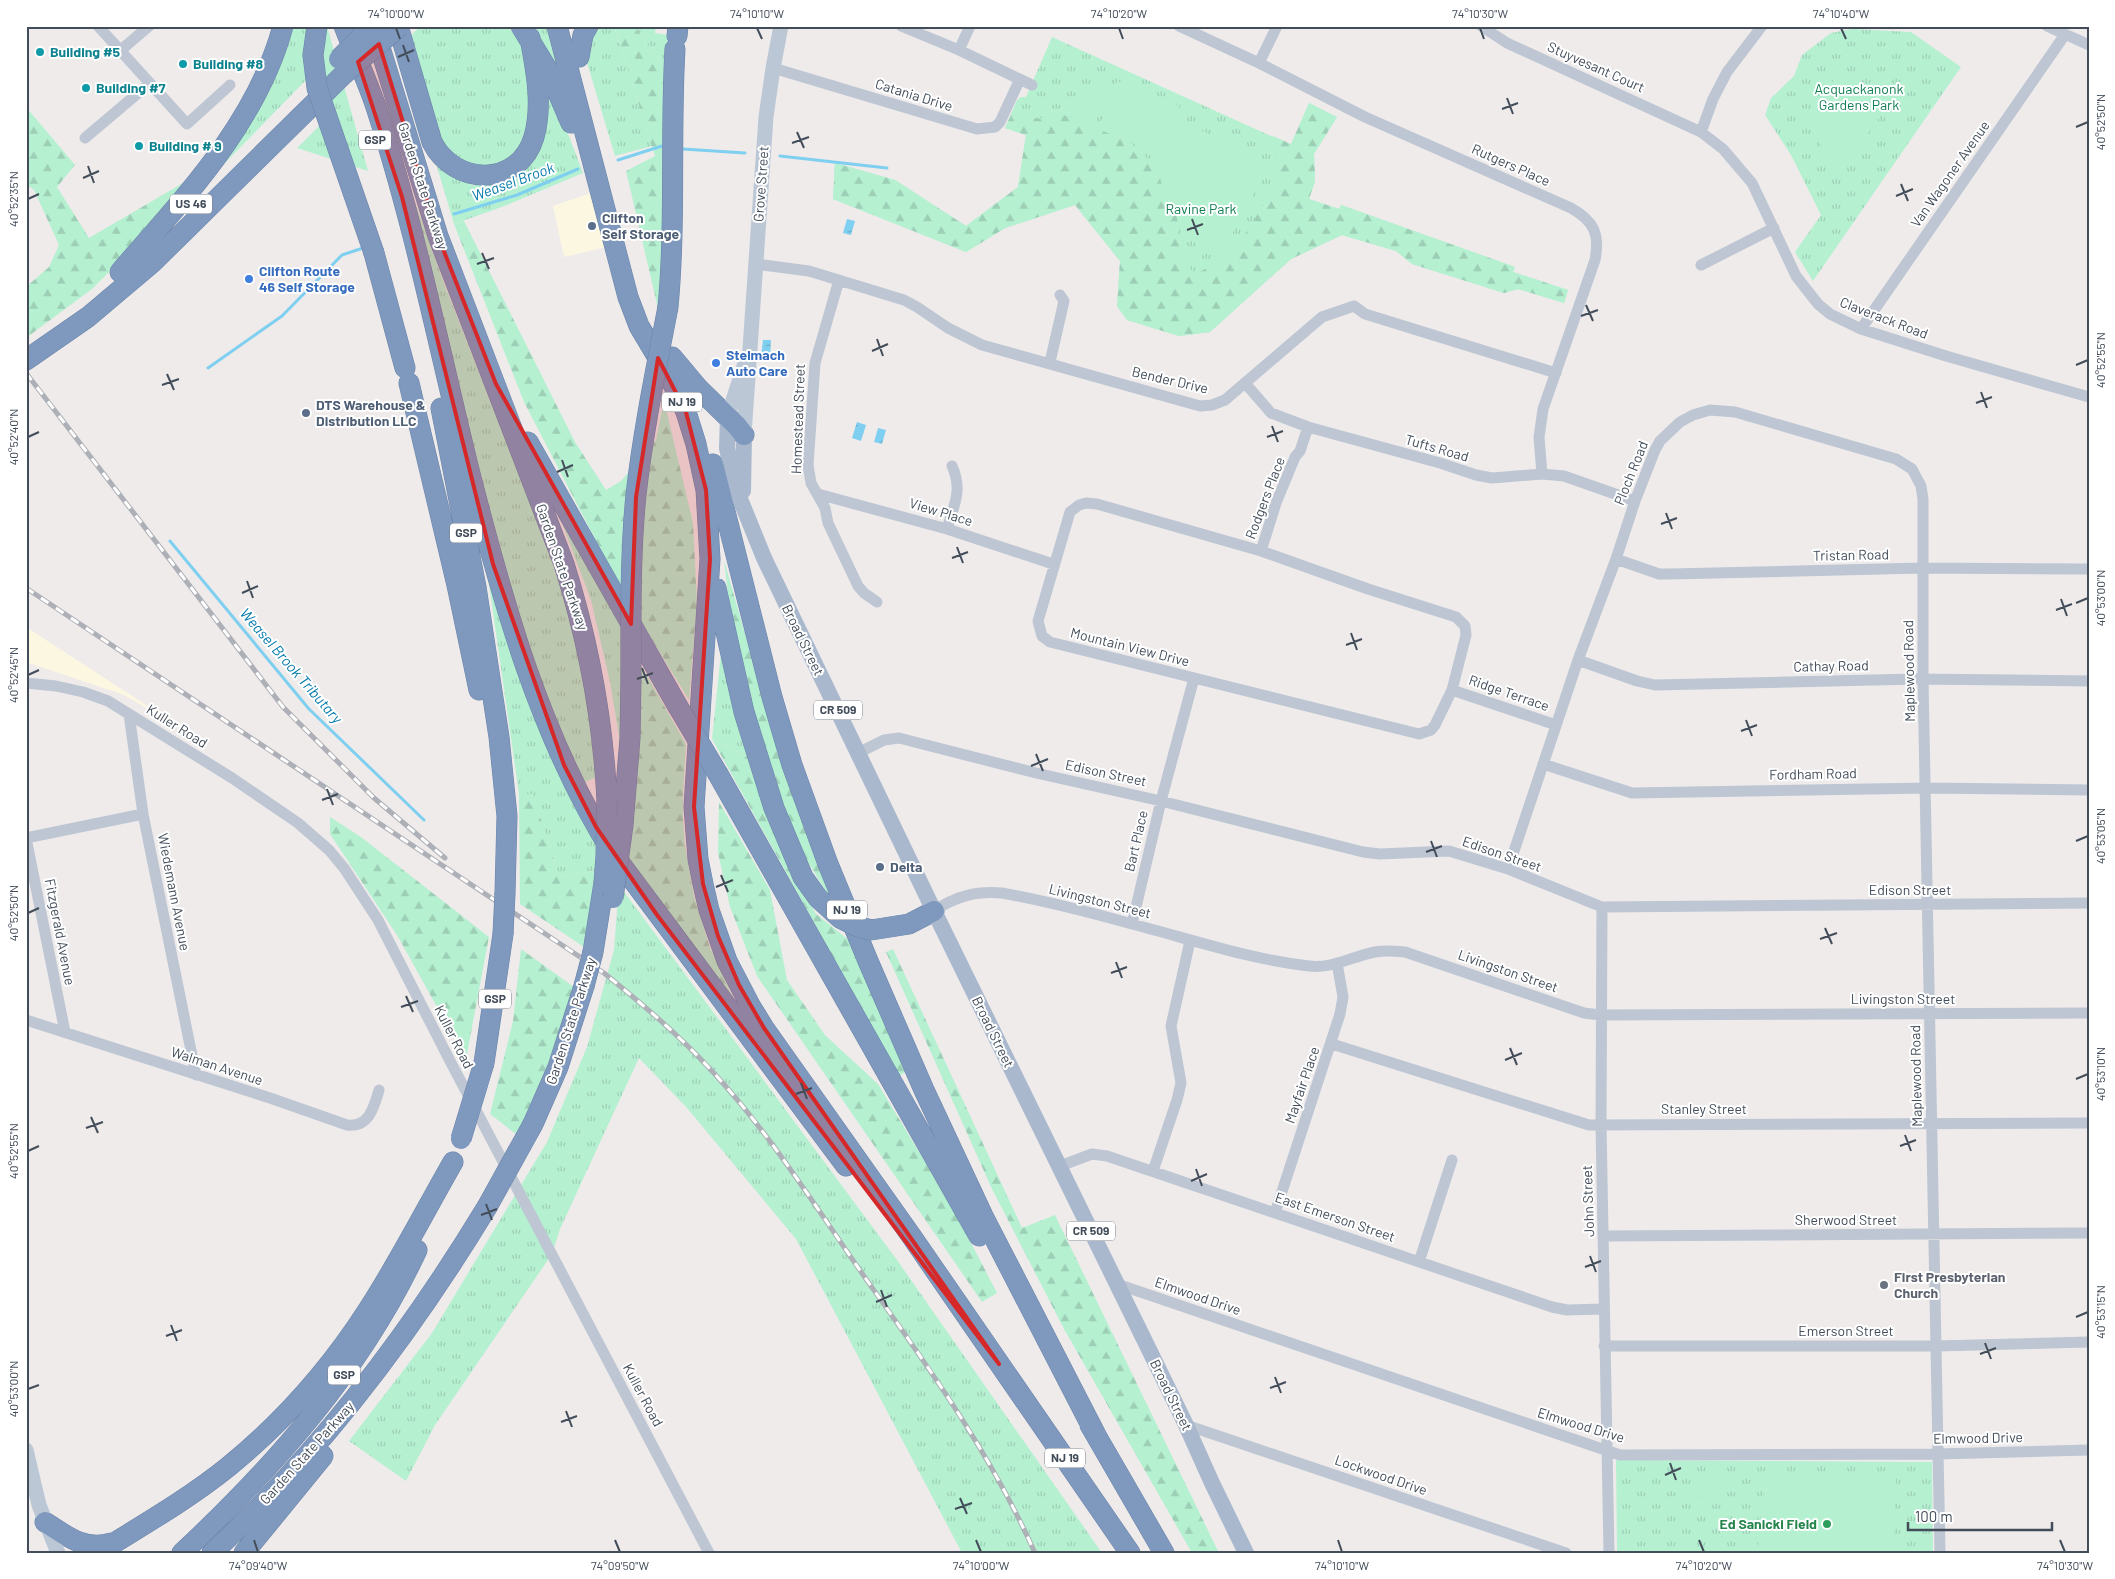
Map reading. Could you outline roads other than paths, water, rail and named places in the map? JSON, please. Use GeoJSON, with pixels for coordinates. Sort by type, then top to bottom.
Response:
{"type":"FeatureCollection","features":[{"type":"Feature","properties":{"kind":"highway"},"geometry":{"type":"LineString","coordinates":[[120,272],[195,185],[242,119],[264,80],[284,26]]}},
{"type":"Feature","properties":{"kind":"highway"},"geometry":{"type":"LineString","coordinates":[[317,26],[314,55],[317,88],[374,253],[407,375],[457,585],[507,816]]}},
{"type":"Feature","properties":{"kind":"highway"},"geometry":{"type":"LineString","coordinates":[[344,26],[374,103],[402,197],[493,564],[549,731],[580,798],[614,855],[658,915],[904,1243],[999,1364]]}},
{"type":"Feature","properties":{"kind":"highway","name":"Garden State Parkway"},"geometry":{"type":"LineString","coordinates":[[182,1553],[281,1454],[346,1372],[375,1329],[404,1276],[434,1214],[461,1139],[484,1064],[503,934],[507,816],[499,737],[476,587],[433,369],[391,199],[344,26]]}},
{"type":"Feature","properties":{"kind":"highway","name":"US 46"},"geometry":{"type":"LineString","coordinates":[[32,348],[102,305],[152,263],[342,66],[373,26]]}},
{"type":"Feature","properties":{"kind":"highway","name":"Garden State Parkway"},"geometry":{"type":"LineString","coordinates":[[212,1553],[272,1493],[320,1440],[366,1384],[410,1326],[487,1207],[533,1124],[558,1067],[584,986],[608,890],[606,801],[600,715],[585,634],[564,564],[438,236],[373,26]]}},
{"type":"Feature","properties":{"kind":"highway","name":"US 46"},"geometry":{"type":"LineString","coordinates":[[32,348],[120,272],[342,66],[392,26]]}},
{"type":"Feature","properties":{"kind":"highway"},"geometry":{"type":"LineString","coordinates":[[342,66],[399,26],[432,142],[436,150],[454,168],[479,176],[496,174],[510,168],[522,157],[534,137],[538,111],[538,82],[525,32]]}},
{"type":"Feature","properties":{"kind":"highway","name":"NJ 19"},"geometry":{"type":"LineString","coordinates":[[557,26],[628,297],[639,326],[677,392],[696,444],[706,490],[710,560],[694,807],[698,859],[718,936],[739,985],[764,1028],[1130,1553]]}},
{"type":"Feature","properties":{"kind":"highway","name":"NJ 19"},"geometry":{"type":"LineString","coordinates":[[571,26],[643,302],[648,315],[690,388],[707,439],[772,697],[792,765],[828,864],[875,978],[983,1216],[1096,1435],[1164,1553]]}},
{"type":"Feature","properties":{"kind":"highway"},"geometry":{"type":"LineString","coordinates":[[579,57],[583,35],[588,26]]}},
{"type":"Feature","properties":{"kind":"highway"},"geometry":{"type":"LineString","coordinates":[[525,32],[549,72],[601,191]]}},
{"type":"Feature","properties":{"kind":"highway"},"geometry":{"type":"LineString","coordinates":[[608,890],[623,825],[630,738],[632,568],[636,497],[668,307],[672,258],[672,127],[677,37]]}},
{"type":"Feature","properties":{"kind":"highway"},"geometry":{"type":"LineString","coordinates":[[672,357],[698,388],[728,416],[744,435]]}},
{"type":"Feature","properties":{"kind":"highway"},"geometry":{"type":"LineString","coordinates":[[496,384],[580,536],[718,774],[917,1128],[1096,1435]]}},
{"type":"Feature","properties":{"kind":"highway"},"geometry":{"type":"LineString","coordinates":[[710,560],[744,712],[774,808],[802,877],[818,898],[840,918],[856,926],[872,930],[909,924],[934,911]]}},
{"type":"Feature","properties":{"kind":"highway"},"geometry":{"type":"LineString","coordinates":[[98,1553],[188,1496],[226,1468],[266,1434],[315,1381],[369,1309],[453,1162]]}},
{"type":"Feature","properties":{"kind":"highway"},"geometry":{"type":"LineString","coordinates":[[244,1553],[346,1427],[410,1326]]}},
{"type":"Feature","properties":{"kind":"highway"},"geometry":{"type":"LineString","coordinates":[[46,1522],[70,1538],[86,1545],[101,1546],[120,1539]]}},
{"type":"Feature","properties":{"kind":"main road","name":"Broad Street"},"geometry":{"type":"LineString","coordinates":[[728,416],[726,428],[729,460],[734,484],[768,566],[934,911],[1186,1425],[1246,1553]]}},
{"type":"Feature","properties":{"kind":"main road","name":"Broad Street"},"geometry":{"type":"LineString","coordinates":[[744,435],[742,470],[744,509]]}},
{"type":"Feature","properties":{"kind":"street"},"geometry":{"type":"LineString","coordinates":[[98,26],[187,124],[230,85]]}},
{"type":"Feature","properties":{"kind":"street"},"geometry":{"type":"LineString","coordinates":[[120,50],[149,26]]}},
{"type":"Feature","properties":{"kind":"street","name":"Grove Street"},"geometry":{"type":"LineString","coordinates":[[744,435],[767,108],[781,26]]}},
{"type":"Feature","properties":{"kind":"street"},"geometry":{"type":"LineString","coordinates":[[901,26],[959,50],[1032,85]]}},
{"type":"Feature","properties":{"kind":"street"},"geometry":{"type":"LineString","coordinates":[[959,50],[970,26]]}},
{"type":"Feature","properties":{"kind":"street","name":"Rutgers Place"},"geometry":{"type":"LineString","coordinates":[[1179,26],[1259,63],[1365,117],[1571,208],[1589,220],[1597,237],[1598,247],[1540,423],[1539,437],[1542,474]]}},
{"type":"Feature","properties":{"kind":"street"},"geometry":{"type":"LineString","coordinates":[[1259,63],[1277,26]]}},
{"type":"Feature","properties":{"kind":"street","name":"Stuyvesant Court"},"geometry":{"type":"LineString","coordinates":[[1481,26],[1507,43],[1701,132]]}},
{"type":"Feature","properties":{"kind":"street"},"geometry":{"type":"LineString","coordinates":[[1701,132],[1713,99],[1727,72],[1762,26]]}},
{"type":"Feature","properties":{"kind":"street"},"geometry":{"type":"LineString","coordinates":[[2048,27],[2064,36],[2089,45]]}},
{"type":"Feature","properties":{"kind":"street","name":"Van Wagoner Avenue"},"geometry":{"type":"LineString","coordinates":[[1861,329],[2064,36]]}},
{"type":"Feature","properties":{"kind":"street","name":"Catania Drive"},"geometry":{"type":"LineString","coordinates":[[773,68],[977,129],[994,127],[1000,122],[1020,79]]}},
{"type":"Feature","properties":{"kind":"street"},"geometry":{"type":"LineString","coordinates":[[85,138],[150,83]]}},
{"type":"Feature","properties":{"kind":"street","name":"Claverack Road"},"geometry":{"type":"LineString","coordinates":[[1701,132],[1715,141],[1743,170],[1752,183],[1796,276],[1818,304],[1830,314],[1861,329],[1946,356],[2089,397]]}},
{"type":"Feature","properties":{"kind":"street"},"geometry":{"type":"LineString","coordinates":[[1701,265],[1774,228]]}},
{"type":"Feature","properties":{"kind":"street","name":"Bender Drive"},"geometry":{"type":"LineString","coordinates":[[755,264],[804,270],[904,300],[948,328],[982,345],[1050,362],[1200,406],[1212,405],[1225,400],[1322,317],[1354,306],[1371,316],[1556,373]]}},
{"type":"Feature","properties":{"kind":"street","name":"Homestead Street"},"geometry":{"type":"LineString","coordinates":[[839,280],[814,363],[808,465],[811,483],[825,508],[828,524],[858,586],[877,602]]}},
{"type":"Feature","properties":{"kind":"street"},"geometry":{"type":"LineString","coordinates":[[1050,362],[1064,301],[1060,295]]}},
{"type":"Feature","properties":{"kind":"street","name":"Grove Street"},"geometry":{"type":"LineString","coordinates":[[728,416],[743,370],[749,343]]}},
{"type":"Feature","properties":{"kind":"street","name":"Tufts Road"},"geometry":{"type":"LineString","coordinates":[[1245,383],[1271,413],[1308,428],[1476,475],[1492,478],[1542,474],[1575,479],[1635,501]]}},
{"type":"Feature","properties":{"kind":"street","name":"Ploch Road"},"geometry":{"type":"LineString","coordinates":[[1508,870],[1578,660],[1616,559],[1635,501],[1660,441],[1680,422],[1693,415],[1710,410],[1735,412],[1885,454],[1912,469],[1921,486],[1923,499],[1922,568]]}},
{"type":"Feature","properties":{"kind":"street","name":"Rodgers Place"},"geometry":{"type":"LineString","coordinates":[[1261,551],[1276,503],[1295,457],[1300,452],[1308,428]]}},
{"type":"Feature","properties":{"kind":"street"},"geometry":{"type":"LineString","coordinates":[[947,529],[958,492],[957,478],[952,466]]}},
{"type":"Feature","properties":{"kind":"street","name":"View Place"},"geometry":{"type":"LineString","coordinates":[[818,494],[947,529],[1054,564]]}},
{"type":"Feature","properties":{"kind":"street","name":"Mountain View Drive"},"geometry":{"type":"LineString","coordinates":[[1086,503],[1097,504],[1261,551],[1368,589],[1456,616],[1465,626],[1466,635],[1452,690],[1431,730],[1419,734],[1050,642],[1042,636],[1038,621],[1054,564],[1070,512],[1079,505],[1086,503]]}},
{"type":"Feature","properties":{"kind":"street","name":"Tristan Road"},"geometry":{"type":"LineString","coordinates":[[1616,559],[1643,569],[1670,574],[1922,568],[2089,569]]}},
{"type":"Feature","properties":{"kind":"street","name":"Maplewood Road"},"geometry":{"type":"LineString","coordinates":[[1922,568],[1940,1553]]}},
{"type":"Feature","properties":{"kind":"street","name":"Cathay Road"},"geometry":{"type":"LineString","coordinates":[[1578,660],[1637,681],[1655,685],[1924,680],[2089,681]]}},
{"type":"Feature","properties":{"kind":"street","name":"Bart Place"},"geometry":{"type":"LineString","coordinates":[[1132,924],[1161,801],[1194,678]]}},
{"type":"Feature","properties":{"kind":"street","name":"Kuller Road"},"geometry":{"type":"LineString","coordinates":[[26,683],[56,686],[83,692],[108,701],[232,778],[298,823],[329,850],[344,868],[378,920],[709,1553]]}},
{"type":"Feature","properties":{"kind":"street","name":"Ridge Terrace"},"geometry":{"type":"LineString","coordinates":[[1452,690],[1556,725]]}},
{"type":"Feature","properties":{"kind":"street","name":"Wiedemann Avenue"},"geometry":{"type":"LineString","coordinates":[[130,714],[143,814],[196,1075]]}},
{"type":"Feature","properties":{"kind":"street","name":"Edison Street"},"geometry":{"type":"LineString","coordinates":[[858,753],[884,740],[898,738],[1363,852],[1380,854],[1450,851],[1508,870],[1602,908],[2089,903]]}},
{"type":"Feature","properties":{"kind":"street","name":"Fordham Road"},"geometry":{"type":"LineString","coordinates":[[1543,764],[1632,793],[1927,788],[2089,790]]}},
{"type":"Feature","properties":{"kind":"street"},"geometry":{"type":"LineString","coordinates":[[26,838],[143,814]]}},
{"type":"Feature","properties":{"kind":"street","name":"Fitzgerald Avenue"},"geometry":{"type":"LineString","coordinates":[[26,838],[65,1032]]}},
{"type":"Feature","properties":{"kind":"street","name":"Livingston Street"},"geometry":{"type":"LineString","coordinates":[[934,911],[949,901],[964,896],[980,892],[1002,893],[1132,924],[1190,941],[1268,959],[1311,966],[1338,963],[1375,952],[1389,950],[1405,952],[1584,1012],[1600,1015],[2089,1013]]}},
{"type":"Feature","properties":{"kind":"street","name":"John Street"},"geometry":{"type":"LineString","coordinates":[[1602,908],[1600,1015],[1604,1236],[1603,1309],[1609,1553]]}},
{"type":"Feature","properties":{"kind":"street"},"geometry":{"type":"LineString","coordinates":[[1153,1170],[1177,1100],[1180,1083],[1171,1026],[1190,941]]}},
{"type":"Feature","properties":{"kind":"street","name":"Mayfair Place"},"geometry":{"type":"LineString","coordinates":[[1275,1213],[1332,1044],[1343,998],[1338,963]]}},
{"type":"Feature","properties":{"kind":"street","name":"Walman Avenue"},"geometry":{"type":"LineString","coordinates":[[26,1020],[353,1126],[362,1123],[371,1113],[380,1090]]}},
{"type":"Feature","properties":{"kind":"street","name":"Stanley Street"},"geometry":{"type":"LineString","coordinates":[[1332,1044],[1589,1125],[2089,1123]]}},
{"type":"Feature","properties":{"kind":"street","name":"East Emerson Street"},"geometry":{"type":"LineString","coordinates":[[1060,1166],[1092,1154],[1107,1156],[1153,1170],[1552,1307],[1567,1310],[1603,1309]]}},
{"type":"Feature","properties":{"kind":"street"},"geometry":{"type":"LineString","coordinates":[[1419,1262],[1452,1160]]}},
{"type":"Feature","properties":{"kind":"street","name":"Sherwood Street"},"geometry":{"type":"LineString","coordinates":[[1604,1236],[2089,1233]]}},
{"type":"Feature","properties":{"kind":"street","name":"Elmwood Drive"},"geometry":{"type":"LineString","coordinates":[[1117,1284],[1620,1455],[1937,1454],[2089,1450]]}},
{"type":"Feature","properties":{"kind":"street","name":"Emerson Street"},"geometry":{"type":"LineString","coordinates":[[1604,1346],[1937,1346],[2089,1342]]}},
{"type":"Feature","properties":{"kind":"street","name":"Lockwood Drive"},"geometry":{"type":"LineString","coordinates":[[1186,1425],[1566,1553]]}},
{"type":"Feature","properties":{"kind":"street"},"geometry":{"type":"LineString","coordinates":[[26,1450],[34,1488],[58,1553]]}},
{"type":"Feature","properties":{"kind":"water"},"geometry":{"type":"Polygon","coordinates":[[[847,219],[855,221],[851,235],[843,233],[847,219]]]}},
{"type":"Feature","properties":{"kind":"water"},"geometry":{"type":"Polygon","coordinates":[[[763,340],[771,340],[770,357],[761,357],[763,340]]]}},
{"type":"Feature","properties":{"kind":"water"},"geometry":{"type":"Polygon","coordinates":[[[857,422],[866,425],[861,441],[852,438],[857,422]]]}},
{"type":"Feature","properties":{"kind":"water"},"geometry":{"type":"Polygon","coordinates":[[[878,428],[886,430],[882,444],[874,442],[878,428]]]}},
{"type":"Feature","properties":{"kind":"waterway","name":"Weasel Brook"},"geometry":{"type":"LineString","coordinates":[[618,160],[662,146]]}},
{"type":"Feature","properties":{"kind":"waterway","name":"Weasel Brook"},"geometry":{"type":"LineString","coordinates":[[683,149],[745,153]]}},
{"type":"Feature","properties":{"kind":"waterway","name":"Weasel Brook"},"geometry":{"type":"LineString","coordinates":[[780,156],[887,168]]}},
{"type":"Feature","properties":{"kind":"waterway","name":"Weasel Brook"},"geometry":{"type":"LineString","coordinates":[[454,214],[517,195],[578,169]]}},
{"type":"Feature","properties":{"kind":"waterway","name":"Weasel Brook"},"geometry":{"type":"LineString","coordinates":[[208,368],[282,316],[342,255],[366,247]]}},
{"type":"Feature","properties":{"kind":"waterway","name":"Weasel Brook Tributary"},"geometry":{"type":"LineString","coordinates":[[170,541],[309,709],[424,820]]}},
{"type":"Feature","properties":{"kind":"railway"},"geometry":{"type":"LineString","coordinates":[[26,373],[283,707],[374,798],[445,858]]}},
{"type":"Feature","properties":{"kind":"railway"},"geometry":{"type":"LineString","coordinates":[[26,588],[604,973],[686,1044],[733,1094],[773,1145],[913,1345],[979,1446],[1018,1516],[1035,1553]]}},
{"type":"Feature","properties":{"kind":"place","name":"Building #5"},"geometry":{"type":"Point","coordinates":[40,52]}},
{"type":"Feature","properties":{"kind":"place","name":"Building #8"},"geometry":{"type":"Point","coordinates":[183,64]}},
{"type":"Feature","properties":{"kind":"place","name":"Building #7"},"geometry":{"type":"Point","coordinates":[86,88]}},
{"type":"Feature","properties":{"kind":"place","name":"Building # 9"},"geometry":{"type":"Point","coordinates":[139,146]}},
{"type":"Feature","properties":{"kind":"place","name":"Clifton Self Storage"},"geometry":{"type":"Point","coordinates":[592,226]}},
{"type":"Feature","properties":{"kind":"place","name":"Clifton Route 46 Self Storage"},"geometry":{"type":"Point","coordinates":[249,279]}},
{"type":"Feature","properties":{"kind":"place","name":"Stelmach Auto Care"},"geometry":{"type":"Point","coordinates":[716,363]}},
{"type":"Feature","properties":{"kind":"place","name":"DTS Warehouse & Distribution LLC"},"geometry":{"type":"Point","coordinates":[306,413]}},
{"type":"Feature","properties":{"kind":"place","name":"Delta"},"geometry":{"type":"Point","coordinates":[880,867]}},
{"type":"Feature","properties":{"kind":"place","name":"First Presbyterian Church"},"geometry":{"type":"Point","coordinates":[1884,1285]}},
{"type":"Feature","properties":{"kind":"place","name":"Ed Sanicki Field"},"geometry":{"type":"Point","coordinates":[1827,1524]}},
{"type":"Feature","properties":{"kind":"park label","name":"Acquackanonk Gardens Park"},"geometry":{"type":"Point","coordinates":[1859,98]}},
{"type":"Feature","properties":{"kind":"park label","name":"Ravine Park"},"geometry":{"type":"Point","coordinates":[1201,209]}}]}
